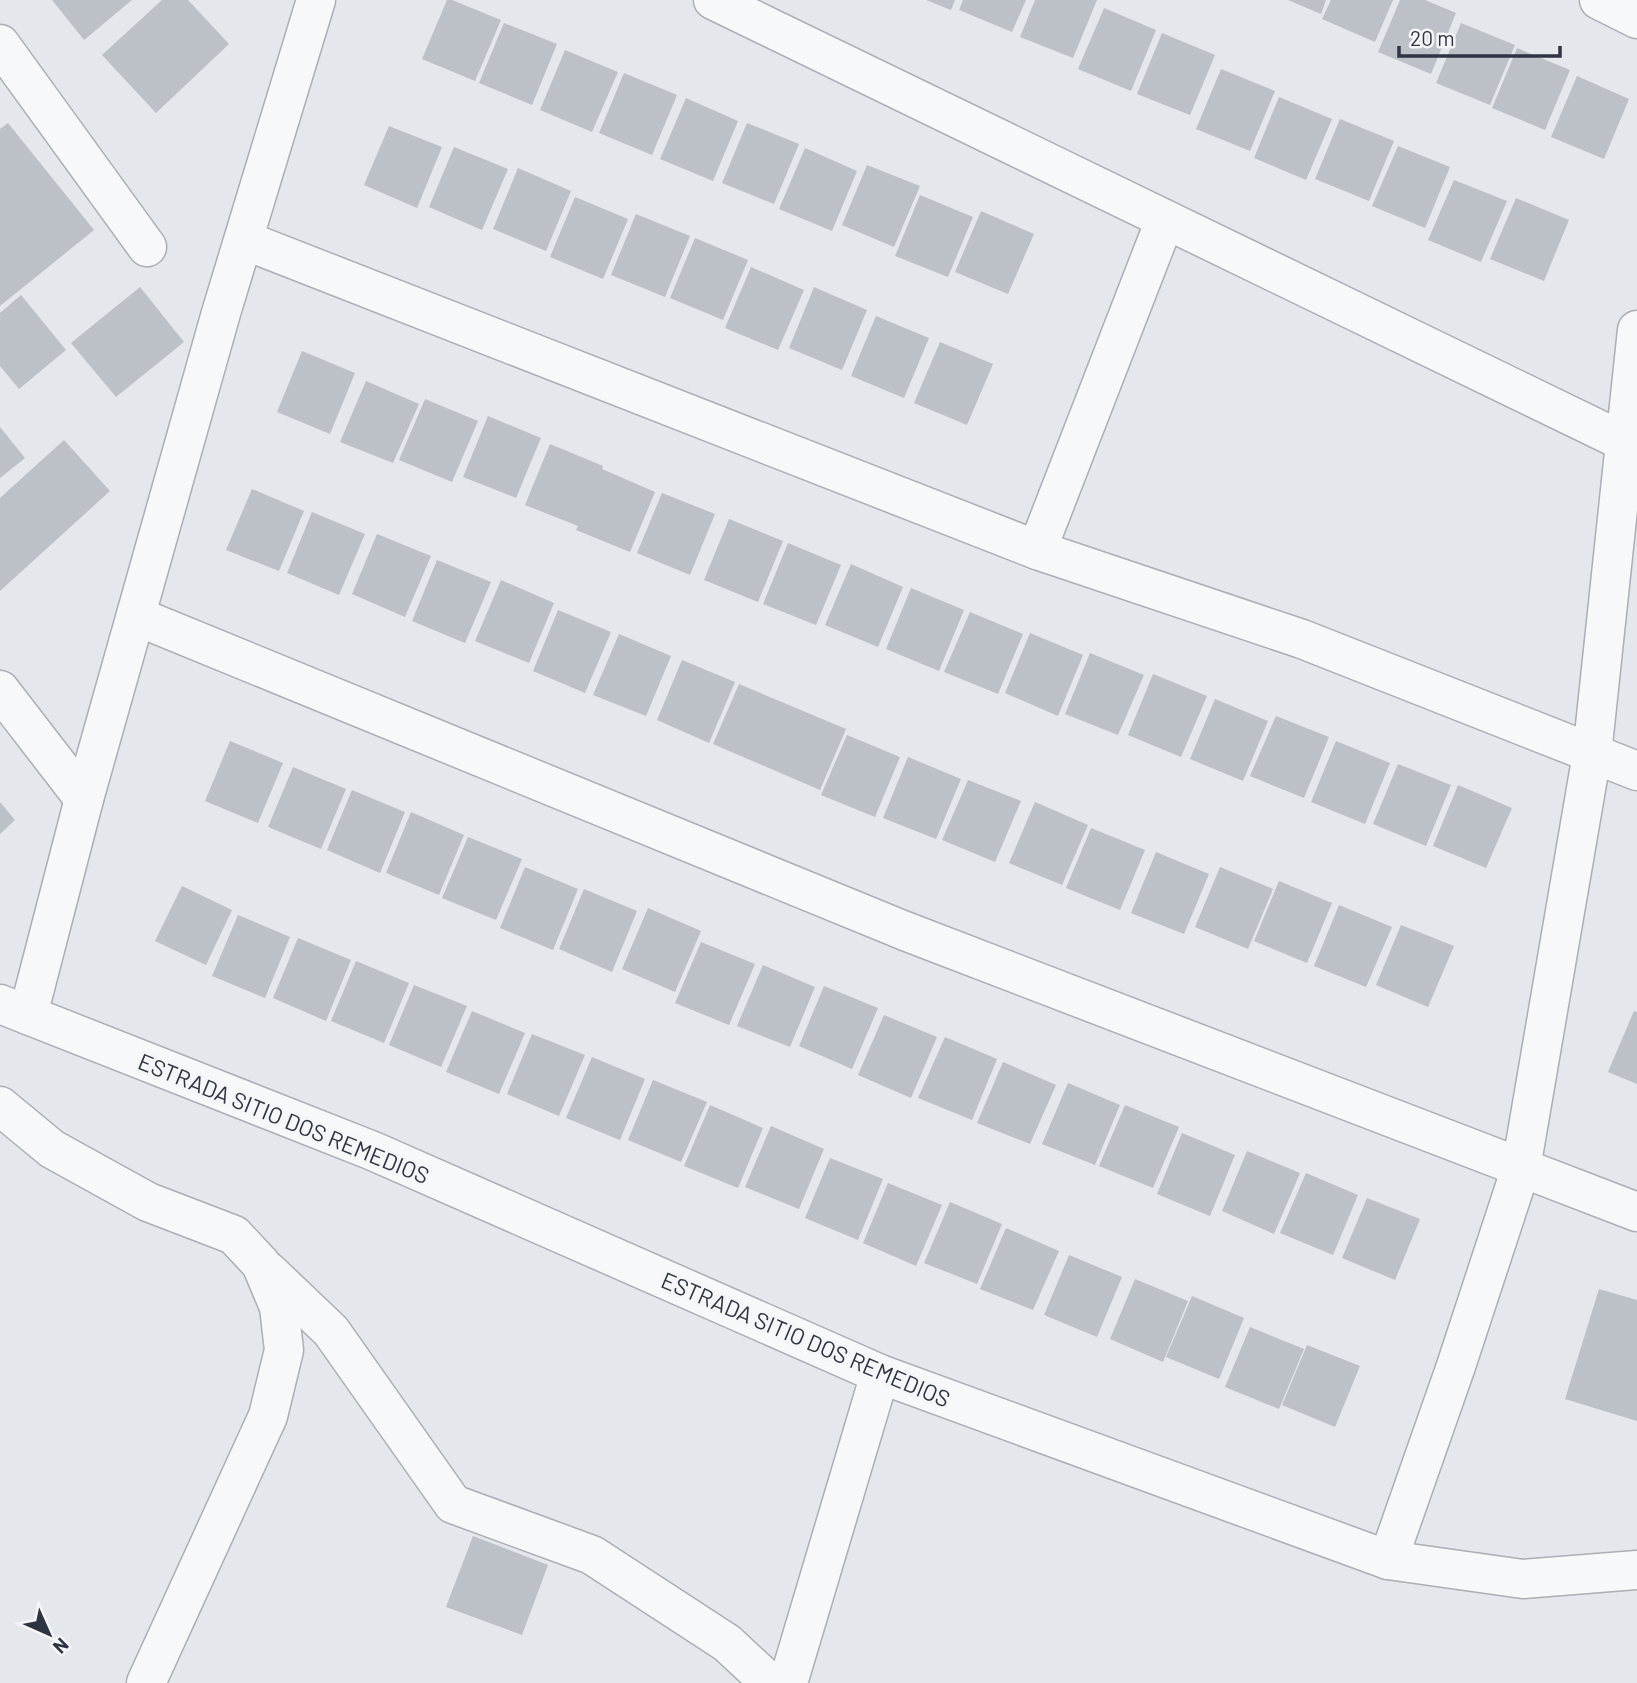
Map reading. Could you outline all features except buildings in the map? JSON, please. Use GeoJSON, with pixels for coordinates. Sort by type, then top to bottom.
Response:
{"type":"FeatureCollection","features":[{"type":"Feature","properties":{"kind":"street"},"geometry":{"type":"LineString","coordinates":[[14,1010],[85,799],[244,240],[316,0]]}},
{"type":"Feature","properties":{"kind":"street"},"geometry":{"type":"LineString","coordinates":[[713,0],[1631,445]]}},
{"type":"Feature","properties":{"kind":"street"},"geometry":{"type":"LineString","coordinates":[[1599,0],[1637,19]]}},
{"type":"Feature","properties":{"kind":"street"},"geometry":{"type":"LineString","coordinates":[[0,44],[147,247]]}},
{"type":"Feature","properties":{"kind":"street"},"geometry":{"type":"LineString","coordinates":[[1037,550],[1165,220]]}},
{"type":"Feature","properties":{"kind":"street"},"geometry":{"type":"LineString","coordinates":[[244,240],[1037,550],[1302,639],[1637,771]]}},
{"type":"Feature","properties":{"kind":"street"},"geometry":{"type":"LineString","coordinates":[[1388,1560],[1521,1168],[1592,754],[1631,445],[1637,330]]}},
{"type":"Feature","properties":{"kind":"street"},"geometry":{"type":"LineString","coordinates":[[136,616],[905,931],[1637,1212]]}},
{"type":"Feature","properties":{"kind":"street"},"geometry":{"type":"LineString","coordinates":[[0,690],[85,799]]}},
{"type":"Feature","properties":{"kind":"street","name":"ESTRADA SITIO DOS REMEDIOS"},"geometry":{"type":"LineString","coordinates":[[14,1010],[373,1151],[880,1374],[1388,1560],[1523,1579],[1637,1570]]}},
{"type":"Feature","properties":{"kind":"street"},"geometry":{"type":"LineString","coordinates":[[0,1106],[52,1149],[124,1189],[148,1202],[234,1235],[331,1331],[453,1504],[592,1555],[727,1643],[770,1683]]}},
{"type":"Feature","properties":{"kind":"street"},"geometry":{"type":"LineString","coordinates":[[146,1683],[268,1416],[284,1350],[279,1307],[261,1264]]}},
{"type":"Feature","properties":{"kind":"street"},"geometry":{"type":"LineString","coordinates":[[788,1683],[880,1374]]}}]}
